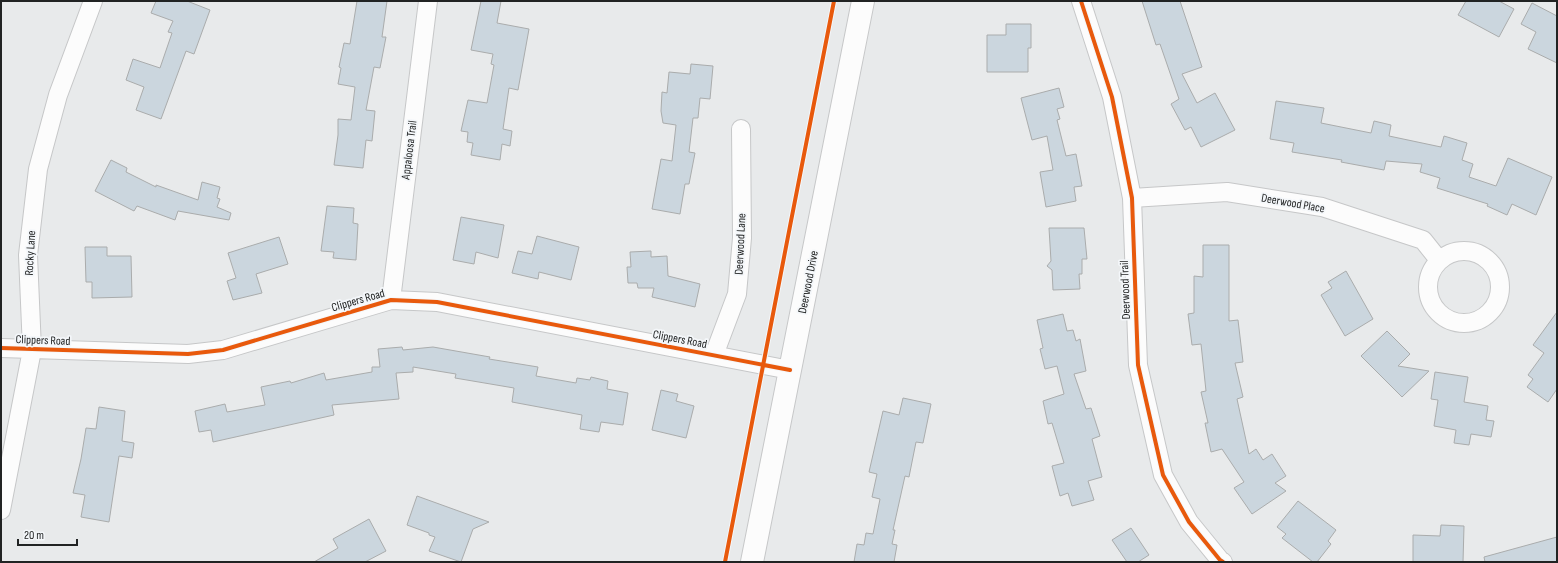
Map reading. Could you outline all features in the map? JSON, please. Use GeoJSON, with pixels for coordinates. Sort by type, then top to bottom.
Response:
{"type":"FeatureCollection","features":[{"type":"Feature","properties":{"kind":"street","name":"Rocky Lane"},"geometry":{"type":"LineString","coordinates":[[1,510],[32,350],[28,255],[38,169],[58,95],[93,1]]}},
{"type":"Feature","properties":{"kind":"street","name":"Appaloosa Trail"},"geometry":{"type":"LineString","coordinates":[[391,300],[428,1]]}},
{"type":"Feature","properties":{"kind":"street","name":"Deerwood Drive"},"geometry":{"type":"LineString","coordinates":[[752,562],[863,1]]}},
{"type":"Feature","properties":{"kind":"street","name":"Deerwood Trail"},"geometry":{"type":"LineString","coordinates":[[1081,1],[1112,98],[1132,198],[1138,365],[1163,475],[1189,522],[1223,562]]}},
{"type":"Feature","properties":{"kind":"street","name":"Deerwood Lane"},"geometry":{"type":"LineString","coordinates":[[714,356],[737,294],[742,238],[741,129]]}},
{"type":"Feature","properties":{"kind":"street","name":"Deerwood Place"},"geometry":{"type":"LineString","coordinates":[[1132,198],[1227,192],[1322,207],[1423,240],[1439,260]]}},
{"type":"Feature","properties":{"kind":"street"},"geometry":{"type":"LineString","coordinates":[[1462,251],[1474,252],[1490,262],[1499,278],[1500,291],[1497,303],[1490,313],[1479,320],[1468,323],[1457,323],[1446,319],[1437,312],[1431,302],[1428,292],[1432,269],[1439,260],[1450,254],[1462,251]]}},
{"type":"Feature","properties":{"kind":"street","name":"Clippers Road"},"geometry":{"type":"LineString","coordinates":[[1,348],[188,354],[223,350],[391,300],[437,302],[790,370]]}},
{"type":"Feature","properties":{"kind":"building"},"geometry":{"type":"Polygon","coordinates":[[[156,1],[187,1],[210,10],[194,54],[186,51],[161,119],[136,110],[144,87],[126,80],[133,59],[160,68],[172,33],[168,32],[173,21],[151,13],[156,1]]]}},
{"type":"Feature","properties":{"kind":"building"},"geometry":{"type":"Polygon","coordinates":[[[357,1],[387,1],[382,37],[386,37],[380,68],[374,67],[366,110],[375,111],[372,141],[366,140],[363,168],[334,165],[338,135],[338,119],[351,120],[355,87],[338,84],[341,68],[339,67],[344,43],[350,44],[357,1]]]}},
{"type":"Feature","properties":{"kind":"building"},"geometry":{"type":"Polygon","coordinates":[[[481,1],[501,1],[497,23],[529,29],[518,90],[509,88],[503,129],[512,131],[510,146],[502,144],[500,160],[471,155],[473,143],[467,142],[468,132],[461,131],[468,100],[487,103],[494,65],[491,64],[493,54],[471,50],[481,1]]]}},
{"type":"Feature","properties":{"kind":"building"},"geometry":{"type":"Polygon","coordinates":[[[1142,1],[1180,1],[1202,67],[1182,74],[1197,103],[1215,93],[1235,130],[1201,147],[1191,127],[1185,130],[1171,104],[1179,99],[1160,44],[1156,45],[1142,1]]]}},
{"type":"Feature","properties":{"kind":"building"},"geometry":{"type":"Polygon","coordinates":[[[1466,1],[1499,1],[1514,9],[1499,37],[1458,15],[1466,1]]]}},
{"type":"Feature","properties":{"kind":"building"},"geometry":{"type":"Polygon","coordinates":[[[1532,3],[1557,16],[1557,63],[1528,49],[1536,32],[1521,24],[1532,3]]]}},
{"type":"Feature","properties":{"kind":"building"},"geometry":{"type":"Polygon","coordinates":[[[1006,24],[1031,24],[1031,48],[1028,48],[1028,72],[987,72],[987,35],[1006,35],[1006,24]]]}},
{"type":"Feature","properties":{"kind":"building"},"geometry":{"type":"Polygon","coordinates":[[[691,64],[713,66],[710,99],[700,98],[698,118],[693,118],[689,152],[695,153],[689,184],[685,184],[680,214],[652,209],[661,159],[672,161],[676,125],[663,123],[661,111],[662,92],[667,93],[669,72],[690,74],[691,64]]]}},
{"type":"Feature","properties":{"kind":"building"},"geometry":{"type":"Polygon","coordinates":[[[1059,88],[1064,107],[1057,109],[1060,119],[1057,120],[1066,156],[1076,154],[1082,186],[1074,187],[1076,201],[1046,207],[1040,172],[1053,170],[1047,136],[1032,140],[1021,98],[1059,88]]]}},
{"type":"Feature","properties":{"kind":"building"},"geometry":{"type":"Polygon","coordinates":[[[1276,101],[1324,108],[1321,123],[1371,133],[1374,121],[1391,125],[1389,136],[1441,147],[1444,136],[1467,143],[1462,160],[1473,164],[1469,177],[1496,186],[1508,158],[1552,177],[1536,215],[1512,204],[1507,215],[1487,206],[1488,204],[1437,188],[1440,178],[1420,172],[1422,164],[1386,161],[1384,170],[1341,162],[1342,160],[1292,152],[1294,143],[1270,139],[1276,101]]]}},
{"type":"Feature","properties":{"kind":"building"},"geometry":{"type":"Polygon","coordinates":[[[111,160],[127,168],[126,172],[156,187],[156,185],[198,200],[202,182],[220,187],[217,198],[220,199],[217,207],[231,213],[229,220],[178,211],[175,220],[137,206],[134,211],[95,191],[111,160]]]}},
{"type":"Feature","properties":{"kind":"building"},"geometry":{"type":"Polygon","coordinates":[[[327,206],[354,208],[353,223],[358,224],[356,260],[333,258],[334,252],[321,251],[327,206]]]}},
{"type":"Feature","properties":{"kind":"building"},"geometry":{"type":"Polygon","coordinates":[[[461,217],[504,225],[498,258],[476,252],[474,264],[453,260],[461,217]]]}},
{"type":"Feature","properties":{"kind":"building"},"geometry":{"type":"Polygon","coordinates":[[[1049,228],[1084,228],[1087,259],[1082,259],[1082,274],[1079,274],[1080,289],[1053,290],[1052,270],[1047,266],[1051,261],[1049,228]]]}},
{"type":"Feature","properties":{"kind":"building"},"geometry":{"type":"Polygon","coordinates":[[[537,236],[579,247],[571,280],[539,272],[538,279],[512,273],[518,251],[532,254],[537,236]]]}},
{"type":"Feature","properties":{"kind":"building"},"geometry":{"type":"Polygon","coordinates":[[[279,237],[288,264],[256,274],[262,293],[233,300],[227,281],[236,278],[228,253],[279,237]]]}},
{"type":"Feature","properties":{"kind":"building"},"geometry":{"type":"Polygon","coordinates":[[[1203,245],[1229,245],[1229,321],[1238,320],[1243,362],[1235,363],[1243,397],[1237,399],[1249,454],[1256,449],[1263,460],[1272,454],[1286,476],[1275,483],[1286,491],[1252,514],[1234,488],[1244,482],[1222,449],[1211,452],[1205,423],[1208,423],[1201,392],[1206,391],[1201,344],[1192,345],[1188,314],[1194,313],[1194,276],[1203,277],[1203,245]]]}},
{"type":"Feature","properties":{"kind":"building"},"geometry":{"type":"Polygon","coordinates":[[[85,247],[107,247],[107,256],[131,256],[132,297],[92,298],[92,282],[86,282],[85,247]]]}},
{"type":"Feature","properties":{"kind":"building"},"geometry":{"type":"Polygon","coordinates":[[[651,251],[651,257],[667,256],[668,276],[700,284],[695,307],[652,297],[654,288],[638,288],[637,283],[628,283],[627,267],[631,267],[630,252],[651,251]]]}},
{"type":"Feature","properties":{"kind":"building"},"geometry":{"type":"Polygon","coordinates":[[[1346,271],[1373,319],[1345,336],[1321,295],[1332,288],[1328,282],[1346,271]]]}},
{"type":"Feature","properties":{"kind":"building"},"geometry":{"type":"Polygon","coordinates":[[[1557,312],[1557,389],[1548,402],[1527,387],[1533,379],[1528,375],[1544,353],[1533,345],[1557,312]]]}},
{"type":"Feature","properties":{"kind":"building"},"geometry":{"type":"Polygon","coordinates":[[[1063,314],[1067,331],[1073,330],[1076,341],[1080,339],[1086,371],[1074,374],[1086,409],[1091,408],[1100,436],[1092,439],[1102,477],[1088,481],[1094,500],[1072,506],[1068,493],[1060,496],[1052,466],[1064,463],[1052,423],[1048,424],[1043,401],[1064,394],[1057,366],[1045,369],[1040,349],[1043,348],[1037,320],[1063,314]]]}},
{"type":"Feature","properties":{"kind":"building"},"geometry":{"type":"Polygon","coordinates":[[[1387,331],[1410,354],[1398,366],[1429,371],[1402,397],[1361,356],[1387,331]]]}},
{"type":"Feature","properties":{"kind":"building"},"geometry":{"type":"Polygon","coordinates":[[[402,347],[403,350],[433,347],[490,357],[489,359],[538,367],[536,376],[576,383],[577,378],[590,380],[591,377],[608,381],[607,389],[628,393],[623,425],[601,422],[599,432],[580,429],[582,415],[512,402],[514,388],[455,378],[456,374],[413,367],[413,372],[396,373],[399,399],[332,405],[334,415],[213,442],[211,430],[199,432],[195,411],[225,404],[227,412],[265,405],[261,387],[290,381],[291,383],[324,373],[326,380],[372,372],[372,367],[380,367],[378,349],[402,347]]]}},
{"type":"Feature","properties":{"kind":"building"},"geometry":{"type":"Polygon","coordinates":[[[1435,372],[1468,377],[1464,402],[1488,406],[1486,420],[1494,421],[1491,437],[1471,434],[1469,445],[1454,443],[1456,430],[1434,426],[1438,400],[1431,399],[1435,372]]]}},
{"type":"Feature","properties":{"kind":"building"},"geometry":{"type":"Polygon","coordinates":[[[661,390],[678,394],[676,401],[694,406],[686,438],[652,430],[661,390]]]}},
{"type":"Feature","properties":{"kind":"building"},"geometry":{"type":"Polygon","coordinates":[[[903,398],[931,404],[923,443],[916,442],[909,477],[905,476],[893,530],[895,530],[892,544],[897,545],[894,562],[854,562],[857,544],[864,545],[866,533],[873,534],[880,499],[872,497],[877,474],[869,472],[883,411],[899,415],[903,398]]]}},
{"type":"Feature","properties":{"kind":"building"},"geometry":{"type":"Polygon","coordinates":[[[99,407],[125,411],[122,441],[134,443],[132,458],[119,456],[109,522],[81,517],[85,495],[73,493],[86,428],[96,429],[99,407]]]}},
{"type":"Feature","properties":{"kind":"building"},"geometry":{"type":"Polygon","coordinates":[[[417,496],[489,522],[473,529],[461,562],[429,551],[435,537],[429,535],[429,533],[407,525],[417,496]]]}},
{"type":"Feature","properties":{"kind":"building"},"geometry":{"type":"Polygon","coordinates":[[[1298,501],[1336,530],[1328,541],[1331,544],[1317,562],[1313,562],[1282,538],[1286,534],[1277,527],[1298,501]]]}},
{"type":"Feature","properties":{"kind":"building"},"geometry":{"type":"Polygon","coordinates":[[[369,519],[386,551],[365,562],[314,562],[338,548],[333,539],[369,519]]]}},
{"type":"Feature","properties":{"kind":"building"},"geometry":{"type":"Polygon","coordinates":[[[1441,525],[1464,526],[1463,562],[1413,562],[1413,535],[1440,536],[1441,525]]]}},
{"type":"Feature","properties":{"kind":"building"},"geometry":{"type":"Polygon","coordinates":[[[1131,528],[1149,555],[1138,562],[1127,562],[1112,540],[1131,528]]]}},
{"type":"Feature","properties":{"kind":"building"},"geometry":{"type":"Polygon","coordinates":[[[1557,537],[1557,562],[1485,562],[1484,557],[1557,537]]]}},
{"type":"Feature","properties":{"kind":"cycle path"},"geometry":{"type":"LineString","coordinates":[[725,562],[834,1]]}},
{"type":"Feature","properties":{"kind":"cycle path"},"geometry":{"type":"LineString","coordinates":[[1081,1],[1112,97],[1132,198],[1138,365],[1163,475],[1189,522],[1223,562]]}},
{"type":"Feature","properties":{"kind":"cycle path"},"geometry":{"type":"LineString","coordinates":[[1,348],[188,354],[223,350],[391,300],[437,302],[790,370]]}}]}
